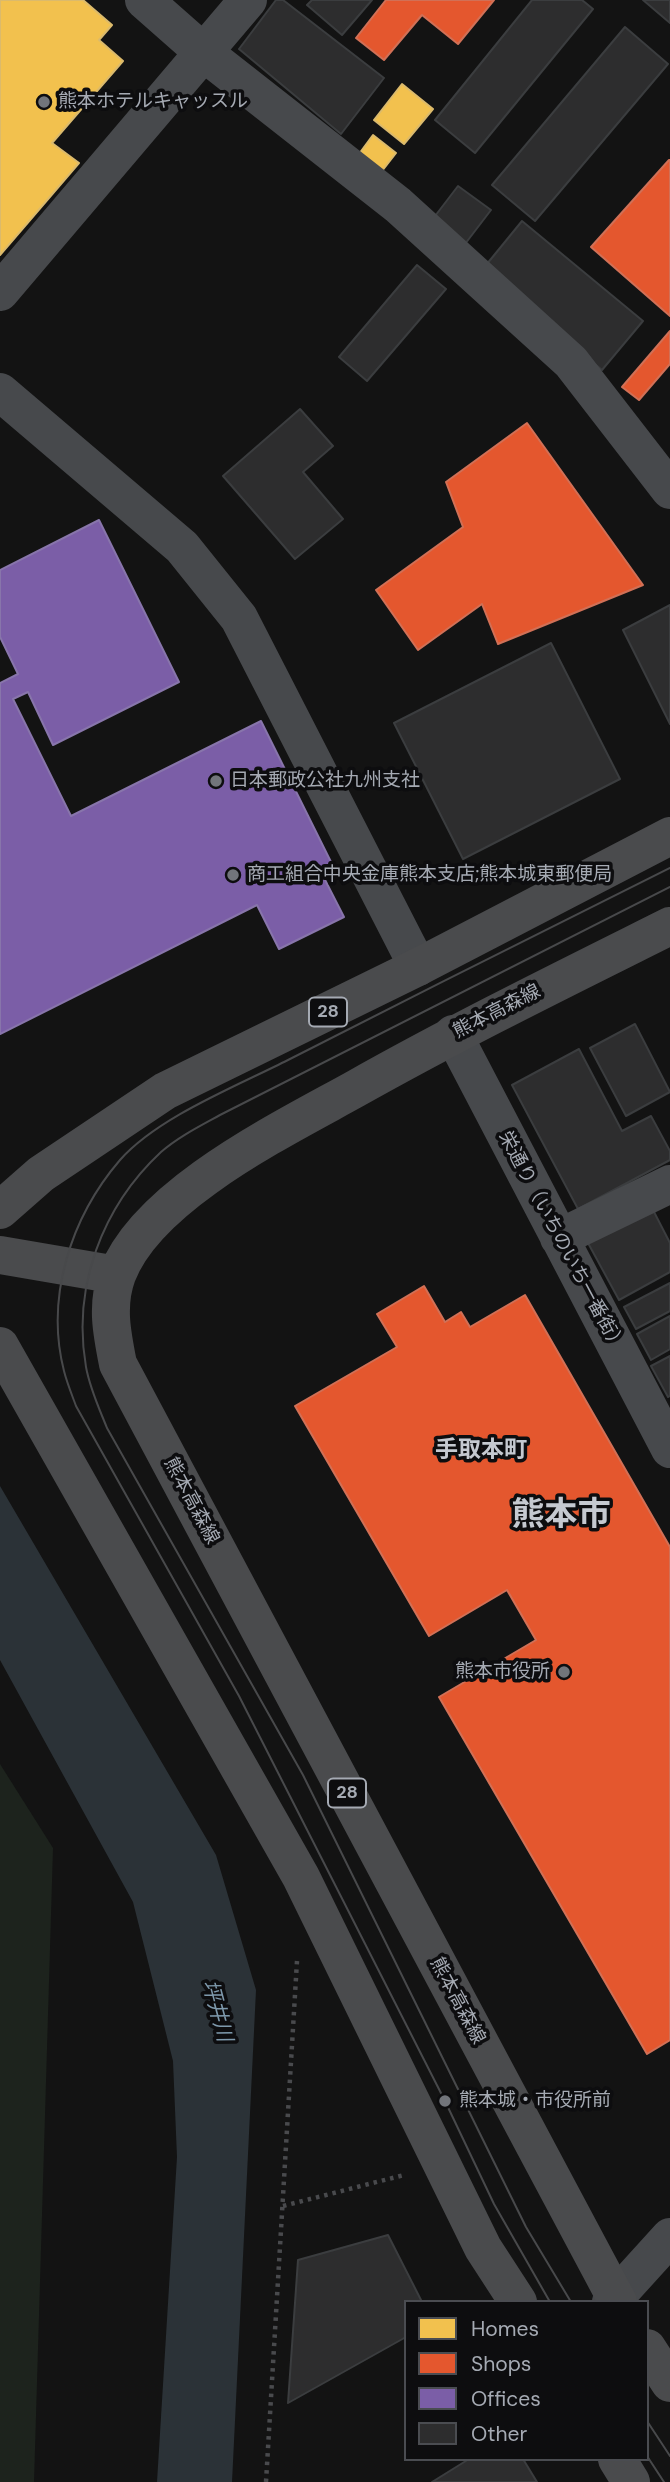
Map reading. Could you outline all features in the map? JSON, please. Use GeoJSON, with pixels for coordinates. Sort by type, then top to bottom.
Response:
{"type":"FeatureCollection","features":[{"type":"Feature","properties":{"kind":"main road","name":"28"},"geometry":{"type":"LineString","coordinates":[[0,1210],[41,1174],[165,1091],[418,967],[670,836]]}},
{"type":"Feature","properties":{"kind":"main road","name":"熊本高森線"},"geometry":{"type":"LineString","coordinates":[[614,2300],[118,1364],[110,1323],[117,1275],[137,1241],[174,1201],[246,1149],[453,1034],[670,926]]}},
{"type":"Feature","properties":{"kind":"main road"},"geometry":{"type":"LineString","coordinates":[[0,1255],[117,1275]]}},
{"type":"Feature","properties":{"kind":"main road"},"geometry":{"type":"LineString","coordinates":[[0,1346],[302,1877],[483,2248],[518,2300]]}},
{"type":"Feature","properties":{"kind":"main road"},"geometry":{"type":"LineString","coordinates":[[649,2351],[670,2383]]}},
{"type":"Feature","properties":{"kind":"main road"},"geometry":{"type":"LineString","coordinates":[[618,2461],[631,2482]]}},
{"type":"Feature","properties":{"kind":"street"},"geometry":{"type":"LineString","coordinates":[[144,0],[203,52],[398,205],[571,362],[670,490]]}},
{"type":"Feature","properties":{"kind":"street"},"geometry":{"type":"LineString","coordinates":[[0,292],[248,0]]}},
{"type":"Feature","properties":{"kind":"street"},"geometry":{"type":"LineString","coordinates":[[0,392],[182,547],[239,618],[418,967]]}},
{"type":"Feature","properties":{"kind":"street","name":"栄通り（いちのいち一番街）"},"geometry":{"type":"LineString","coordinates":[[453,1034],[670,1449]]}},
{"type":"Feature","properties":{"kind":"street"},"geometry":{"type":"LineString","coordinates":[[559,1238],[670,1184]]}},
{"type":"Feature","properties":{"kind":"street"},"geometry":{"type":"LineString","coordinates":[[616,2300],[670,2237]]}},
{"type":"Feature","properties":{"kind":"path"},"geometry":{"type":"LineString","coordinates":[[266,2482],[297,1958]]}},
{"type":"Feature","properties":{"kind":"path"},"geometry":{"type":"LineString","coordinates":[[283,2206],[443,2165]]}},
{"type":"Feature","properties":{"kind":"shaded area"},"geometry":{"type":"Polygon","coordinates":[[[0,1764],[53,1848],[34,2482],[0,2482],[0,1764]]]}},
{"type":"Feature","properties":{"kind":"water","name":"坪井川"},"geometry":{"type":"Polygon","coordinates":[[[0,1486],[216,1855],[256,1990],[232,2482],[157,2482],[177,2157],[173,2061],[133,1902],[0,1660],[0,1486]]]}},
{"type":"Feature","properties":{"kind":"building: Homes","name":"熊本ホテルキャッスル"},"geometry":{"type":"Polygon","coordinates":[[[0,0],[83,0],[112,25],[99,40],[123,61],[52,143],[79,163],[0,255],[0,0]]]}},
{"type":"Feature","properties":{"kind":"building: Homes"},"geometry":{"type":"Polygon","coordinates":[[[402,84],[433,109],[404,144],[374,120],[402,84]]]}},
{"type":"Feature","properties":{"kind":"building: Homes"},"geometry":{"type":"Polygon","coordinates":[[[373,135],[396,153],[382,171],[359,154],[373,135]]]}},
{"type":"Feature","properties":{"kind":"building: Shops"},"geometry":{"type":"Polygon","coordinates":[[[386,0],[494,0],[458,44],[422,15],[384,60],[356,38],[386,0]]]}},
{"type":"Feature","properties":{"kind":"building: Shops"},"geometry":{"type":"Polygon","coordinates":[[[670,160],[670,316],[591,247],[670,160]]]}},
{"type":"Feature","properties":{"kind":"building: Shops"},"geometry":{"type":"Polygon","coordinates":[[[670,331],[670,364],[639,400],[622,387],[670,331]]]}},
{"type":"Feature","properties":{"kind":"building: Shops"},"geometry":{"type":"Polygon","coordinates":[[[527,423],[643,585],[498,644],[482,604],[418,650],[376,590],[463,527],[446,482],[527,423]]]}},
{"type":"Feature","properties":{"kind":"building: Shops","name":"熊本市役所"},"geometry":{"type":"Polygon","coordinates":[[[424,1286],[445,1322],[461,1312],[470,1327],[525,1295],[670,1547],[670,2040],[647,2054],[439,1697],[536,1640],[507,1590],[429,1636],[295,1406],[397,1347],[377,1314],[424,1286]]]}},
{"type":"Feature","properties":{"kind":"building: Offices","name":"日本郵政公社九州支社"},"geometry":{"type":"Polygon","coordinates":[[[99,520],[179,682],[53,745],[28,692],[13,699],[71,816],[261,721],[333,866],[321,872],[344,917],[279,949],[257,905],[0,1034],[0,683],[18,674],[0,637],[0,570],[99,520]]]}},
{"type":"Feature","properties":{"kind":"building: Other"},"geometry":{"type":"Polygon","coordinates":[[[276,0],[283,0],[384,78],[341,134],[239,49],[276,0]]]}},
{"type":"Feature","properties":{"kind":"building: Other"},"geometry":{"type":"Polygon","coordinates":[[[312,0],[372,0],[342,35],[307,5],[312,0]]]}},
{"type":"Feature","properties":{"kind":"building: Other"},"geometry":{"type":"Polygon","coordinates":[[[532,0],[582,0],[593,9],[475,153],[435,120],[532,0]]]}},
{"type":"Feature","properties":{"kind":"building: Other"},"geometry":{"type":"Polygon","coordinates":[[[643,0],[670,0],[670,23],[643,0]]]}},
{"type":"Feature","properties":{"kind":"building: Other"},"geometry":{"type":"Polygon","coordinates":[[[625,27],[668,64],[535,221],[492,185],[625,27]]]}},
{"type":"Feature","properties":{"kind":"building: Other"},"geometry":{"type":"Polygon","coordinates":[[[458,186],[491,210],[465,244],[432,220],[458,186]]]}},
{"type":"Feature","properties":{"kind":"building: Other"},"geometry":{"type":"Polygon","coordinates":[[[522,221],[643,321],[602,370],[482,270],[522,221]]]}},
{"type":"Feature","properties":{"kind":"building: Other"},"geometry":{"type":"Polygon","coordinates":[[[417,265],[446,289],[367,381],[339,357],[417,265]]]}},
{"type":"Feature","properties":{"kind":"building: Other"},"geometry":{"type":"Polygon","coordinates":[[[300,409],[333,446],[303,472],[343,519],[295,559],[223,476],[300,409]]]}},
{"type":"Feature","properties":{"kind":"building: Other"},"geometry":{"type":"Polygon","coordinates":[[[670,605],[670,724],[623,630],[670,605]]]}},
{"type":"Feature","properties":{"kind":"building: Other"},"geometry":{"type":"Polygon","coordinates":[[[551,643],[620,779],[463,859],[394,723],[551,643]]]}},
{"type":"Feature","properties":{"kind":"building: Other"},"geometry":{"type":"Polygon","coordinates":[[[635,1024],[670,1092],[626,1116],[590,1048],[635,1024]]]}},
{"type":"Feature","properties":{"kind":"building: Other"},"geometry":{"type":"Polygon","coordinates":[[[579,1049],[622,1131],[651,1116],[670,1151],[670,1160],[578,1209],[512,1085],[579,1049]]]}},
{"type":"Feature","properties":{"kind":"building: Other"},"geometry":{"type":"Polygon","coordinates":[[[652,1208],[670,1243],[670,1272],[619,1300],[588,1243],[652,1208]]]}},
{"type":"Feature","properties":{"kind":"building: Other"},"geometry":{"type":"Polygon","coordinates":[[[670,1283],[670,1311],[636,1329],[624,1307],[670,1283]]]}},
{"type":"Feature","properties":{"kind":"building: Other"},"geometry":{"type":"Polygon","coordinates":[[[670,1316],[670,1349],[651,1360],[637,1334],[670,1316]]]}},
{"type":"Feature","properties":{"kind":"building: Other"},"geometry":{"type":"Polygon","coordinates":[[[670,1356],[670,1396],[668,1397],[651,1366],[670,1356]]]}},
{"type":"Feature","properties":{"kind":"building: Other"},"geometry":{"type":"Polygon","coordinates":[[[388,2235],[421,2300],[404,2300],[404,2338],[288,2403],[298,2260],[388,2235]]]}},
{"type":"Feature","properties":{"kind":"building: Other"},"geometry":{"type":"Polygon","coordinates":[[[466,2461],[524,2461],[537,2482],[432,2482],[466,2461]]]}},
{"type":"Feature","properties":{"kind":"tram line"},"geometry":{"type":"LineString","coordinates":[[549,2300],[494,2204],[445,2101],[239,1696],[76,1406],[64,1371],[59,1343],[60,1287],[76,1232],[103,1182],[120,1160],[155,1130],[222,1092],[670,868]]}},
{"type":"Feature","properties":{"kind":"tram line"},"geometry":{"type":"LineString","coordinates":[[570,2300],[526,2227],[303,1775],[107,1428],[92,1391],[86,1367],[84,1307],[88,1278],[108,1223],[140,1174],[175,1141],[220,1115],[670,887]]}},
{"type":"Feature","properties":{"kind":"tram line"},"geometry":{"type":"LineString","coordinates":[[649,2424],[670,2456]]}},
{"type":"Feature","properties":{"kind":"tram line"},"geometry":{"type":"LineString","coordinates":[[649,2459],[664,2482]]}},
{"type":"Feature","properties":{"kind":"place","name":"熊本ホテルキャッスル"},"geometry":{"type":"Point","coordinates":[44,102]}},
{"type":"Feature","properties":{"kind":"place","name":"日本郵政公社九州支社"},"geometry":{"type":"Point","coordinates":[216,781]}},
{"type":"Feature","properties":{"kind":"place","name":"商工組合中央金庫熊本支店;熊本城東郵便局"},"geometry":{"type":"Point","coordinates":[233,875]}},
{"type":"Feature","properties":{"kind":"place","name":"熊本市役所"},"geometry":{"type":"Point","coordinates":[564,1672]}},
{"type":"Feature","properties":{"kind":"place","name":"熊本城・市役所前"},"geometry":{"type":"Point","coordinates":[445,2101]}},
{"type":"Feature","properties":{"kind":"district","name":"手取本町"},"geometry":{"type":"Point","coordinates":[481,1451]}},
{"type":"Feature","properties":{"kind":"district","name":"熊本市"},"geometry":{"type":"Point","coordinates":[561,1516]}}]}
